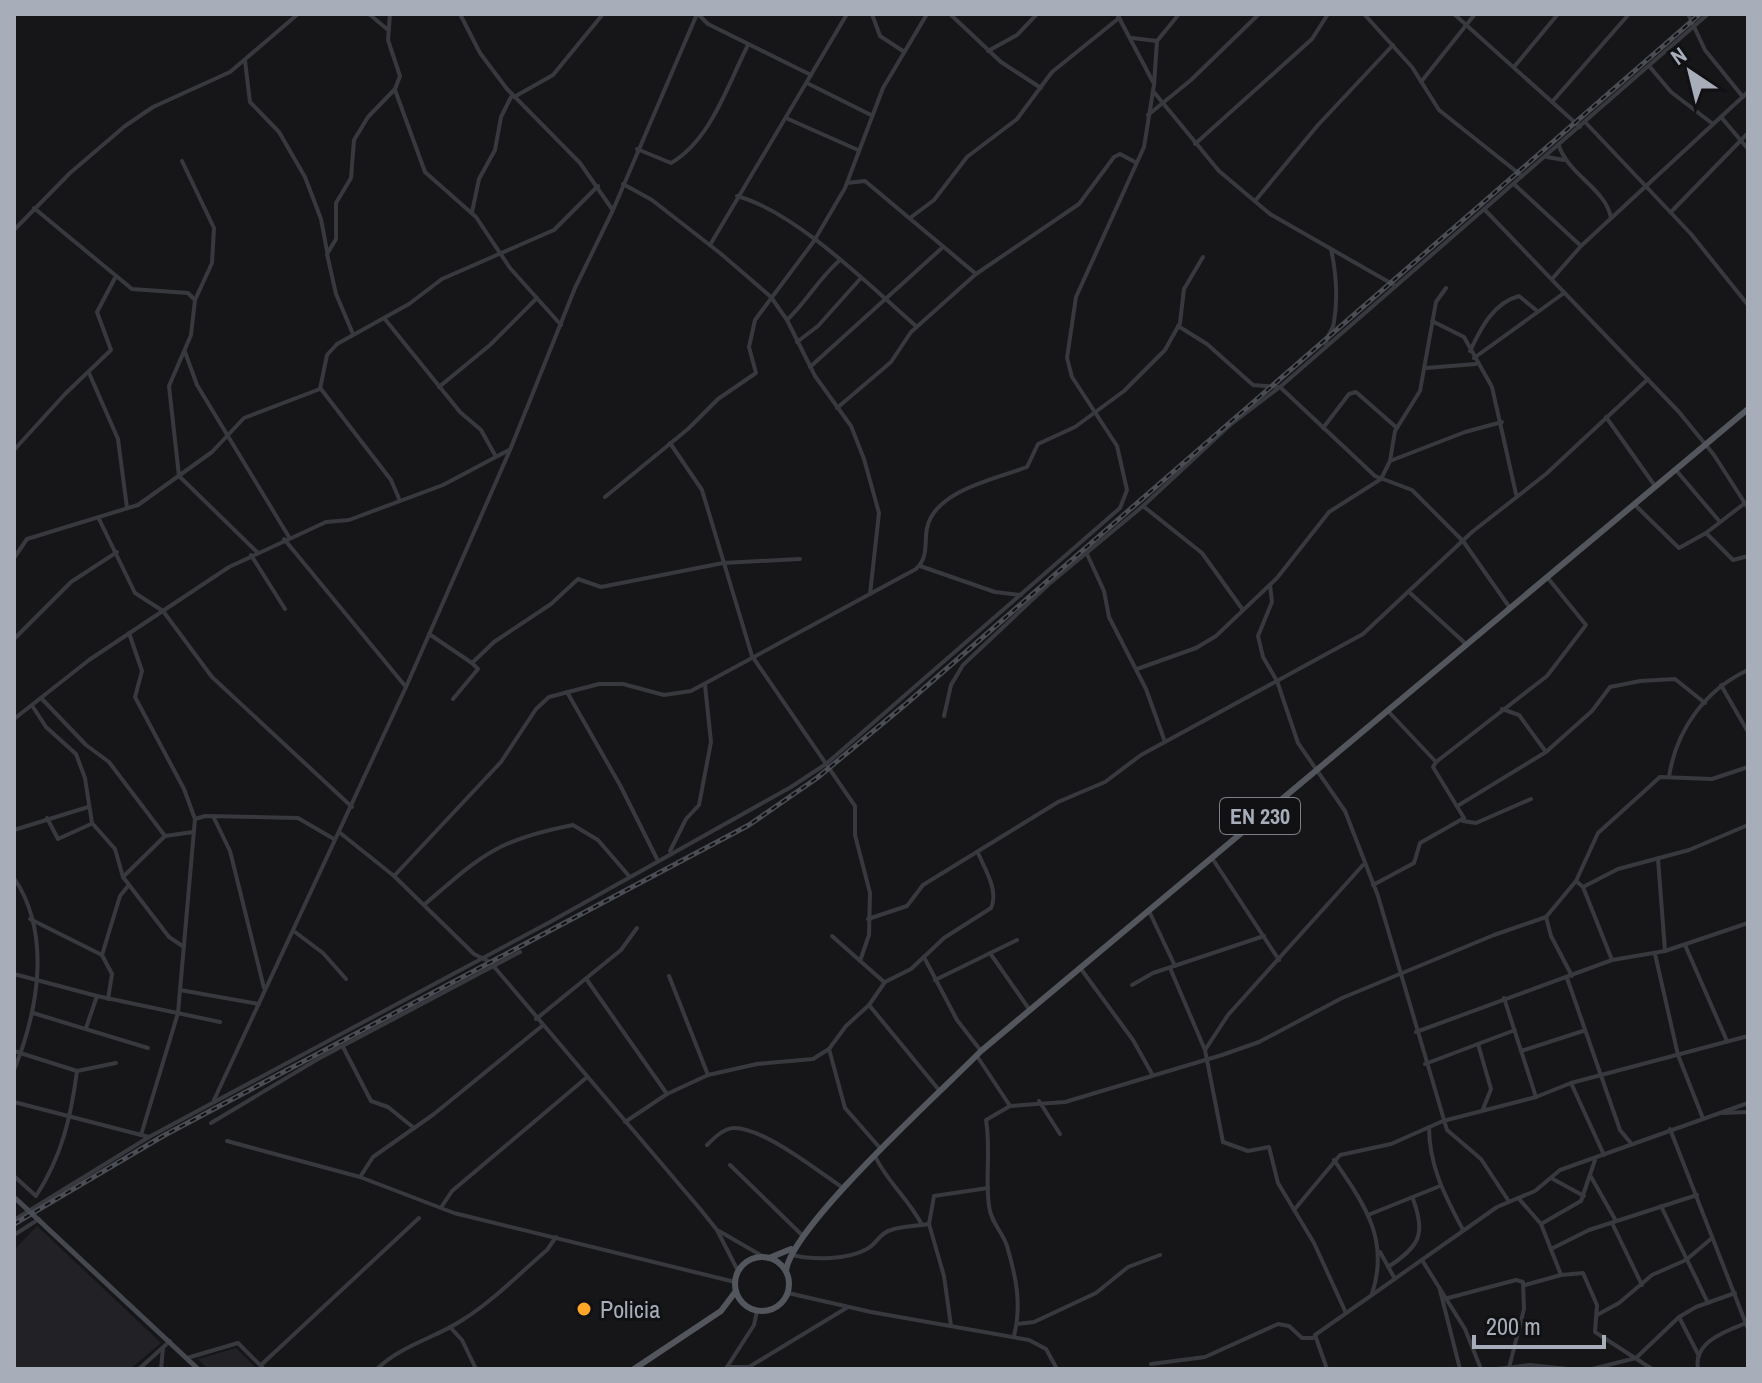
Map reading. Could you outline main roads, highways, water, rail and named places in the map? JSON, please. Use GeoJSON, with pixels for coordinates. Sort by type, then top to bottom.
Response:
{"type":"FeatureCollection","features":[{"type":"Feature","properties":{"kind":"main road","name":"EN 230"},"geometry":{"type":"LineString","coordinates":[[786,1271],[794,1247],[880,1148],[979,1053],[1748,409]]}},
{"type":"Feature","properties":{"kind":"main road","name":"EN 230"},"geometry":{"type":"LineString","coordinates":[[766,1258],[794,1247]]}},
{"type":"Feature","properties":{"kind":"main road"},"geometry":{"type":"LineString","coordinates":[[766,1258],[786,1271],[788,1293],[775,1308],[757,1311],[747,1306],[736,1291],[738,1271],[745,1263],[766,1258]]}},
{"type":"Feature","properties":{"kind":"main road"},"geometry":{"type":"LineString","coordinates":[[634,1369],[721,1311],[736,1291]]}},
{"type":"Feature","properties":{"kind":"main road"},"geometry":{"type":"LineString","coordinates":[[721,1311],[747,1306]]}},
{"type":"Feature","properties":{"kind":"railway"},"geometry":{"type":"LineString","coordinates":[[14,1224],[163,1136],[749,825],[817,778],[1700,14]]}},
{"type":"Feature","properties":{"kind":"place","name":"Policia"},"geometry":{"type":"Point","coordinates":[584,1309]}}]}
